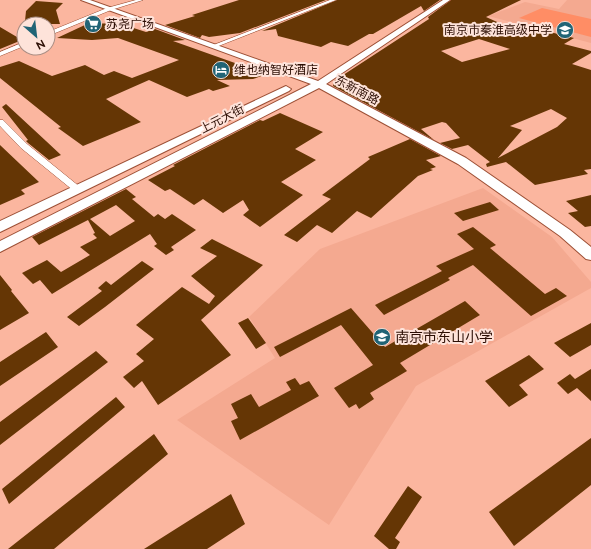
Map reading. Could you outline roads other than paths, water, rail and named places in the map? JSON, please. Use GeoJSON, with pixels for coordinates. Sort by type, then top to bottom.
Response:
{"type":"FeatureCollection","features":[{"type":"Feature","properties":{"kind":"main road","name":"东新南路"},"geometry":{"type":"LineString","coordinates":[[74,0],[214,46],[308,83],[462,161],[565,233],[591,256]]}},
{"type":"Feature","properties":{"kind":"main road","name":"东新南路"},"geometry":{"type":"LineString","coordinates":[[84,0],[106,10],[308,83]]}},
{"type":"Feature","properties":{"kind":"main road","name":"上元大街"},"geometry":{"type":"LineString","coordinates":[[0,227],[77,189],[308,83],[437,0]]}},
{"type":"Feature","properties":{"kind":"main road","name":"上元大街"},"geometry":{"type":"LineString","coordinates":[[0,246],[308,83],[447,0]]}},
{"type":"Feature","properties":{"kind":"street"},"geometry":{"type":"LineString","coordinates":[[56,31],[106,10],[141,0]]}},
{"type":"Feature","properties":{"kind":"street"},"geometry":{"type":"LineString","coordinates":[[214,46],[334,0]]}},
{"type":"Feature","properties":{"kind":"street"},"geometry":{"type":"LineString","coordinates":[[0,54],[16,47]]}},
{"type":"Feature","properties":{"kind":"street"},"geometry":{"type":"LineString","coordinates":[[0,122],[24,146],[77,189]]}},
{"type":"Feature","properties":{"kind":"place","name":"苏尧广场"},"geometry":{"type":"Point","coordinates":[93,24]}},
{"type":"Feature","properties":{"kind":"place","name":"南京市秦淮高级中学"},"geometry":{"type":"Point","coordinates":[565,30]}},
{"type":"Feature","properties":{"kind":"place","name":"维也纳智好酒店"},"geometry":{"type":"Point","coordinates":[221,70]}},
{"type":"Feature","properties":{"kind":"place","name":"南京市东山小学"},"geometry":{"type":"Point","coordinates":[382,337]}}]}
